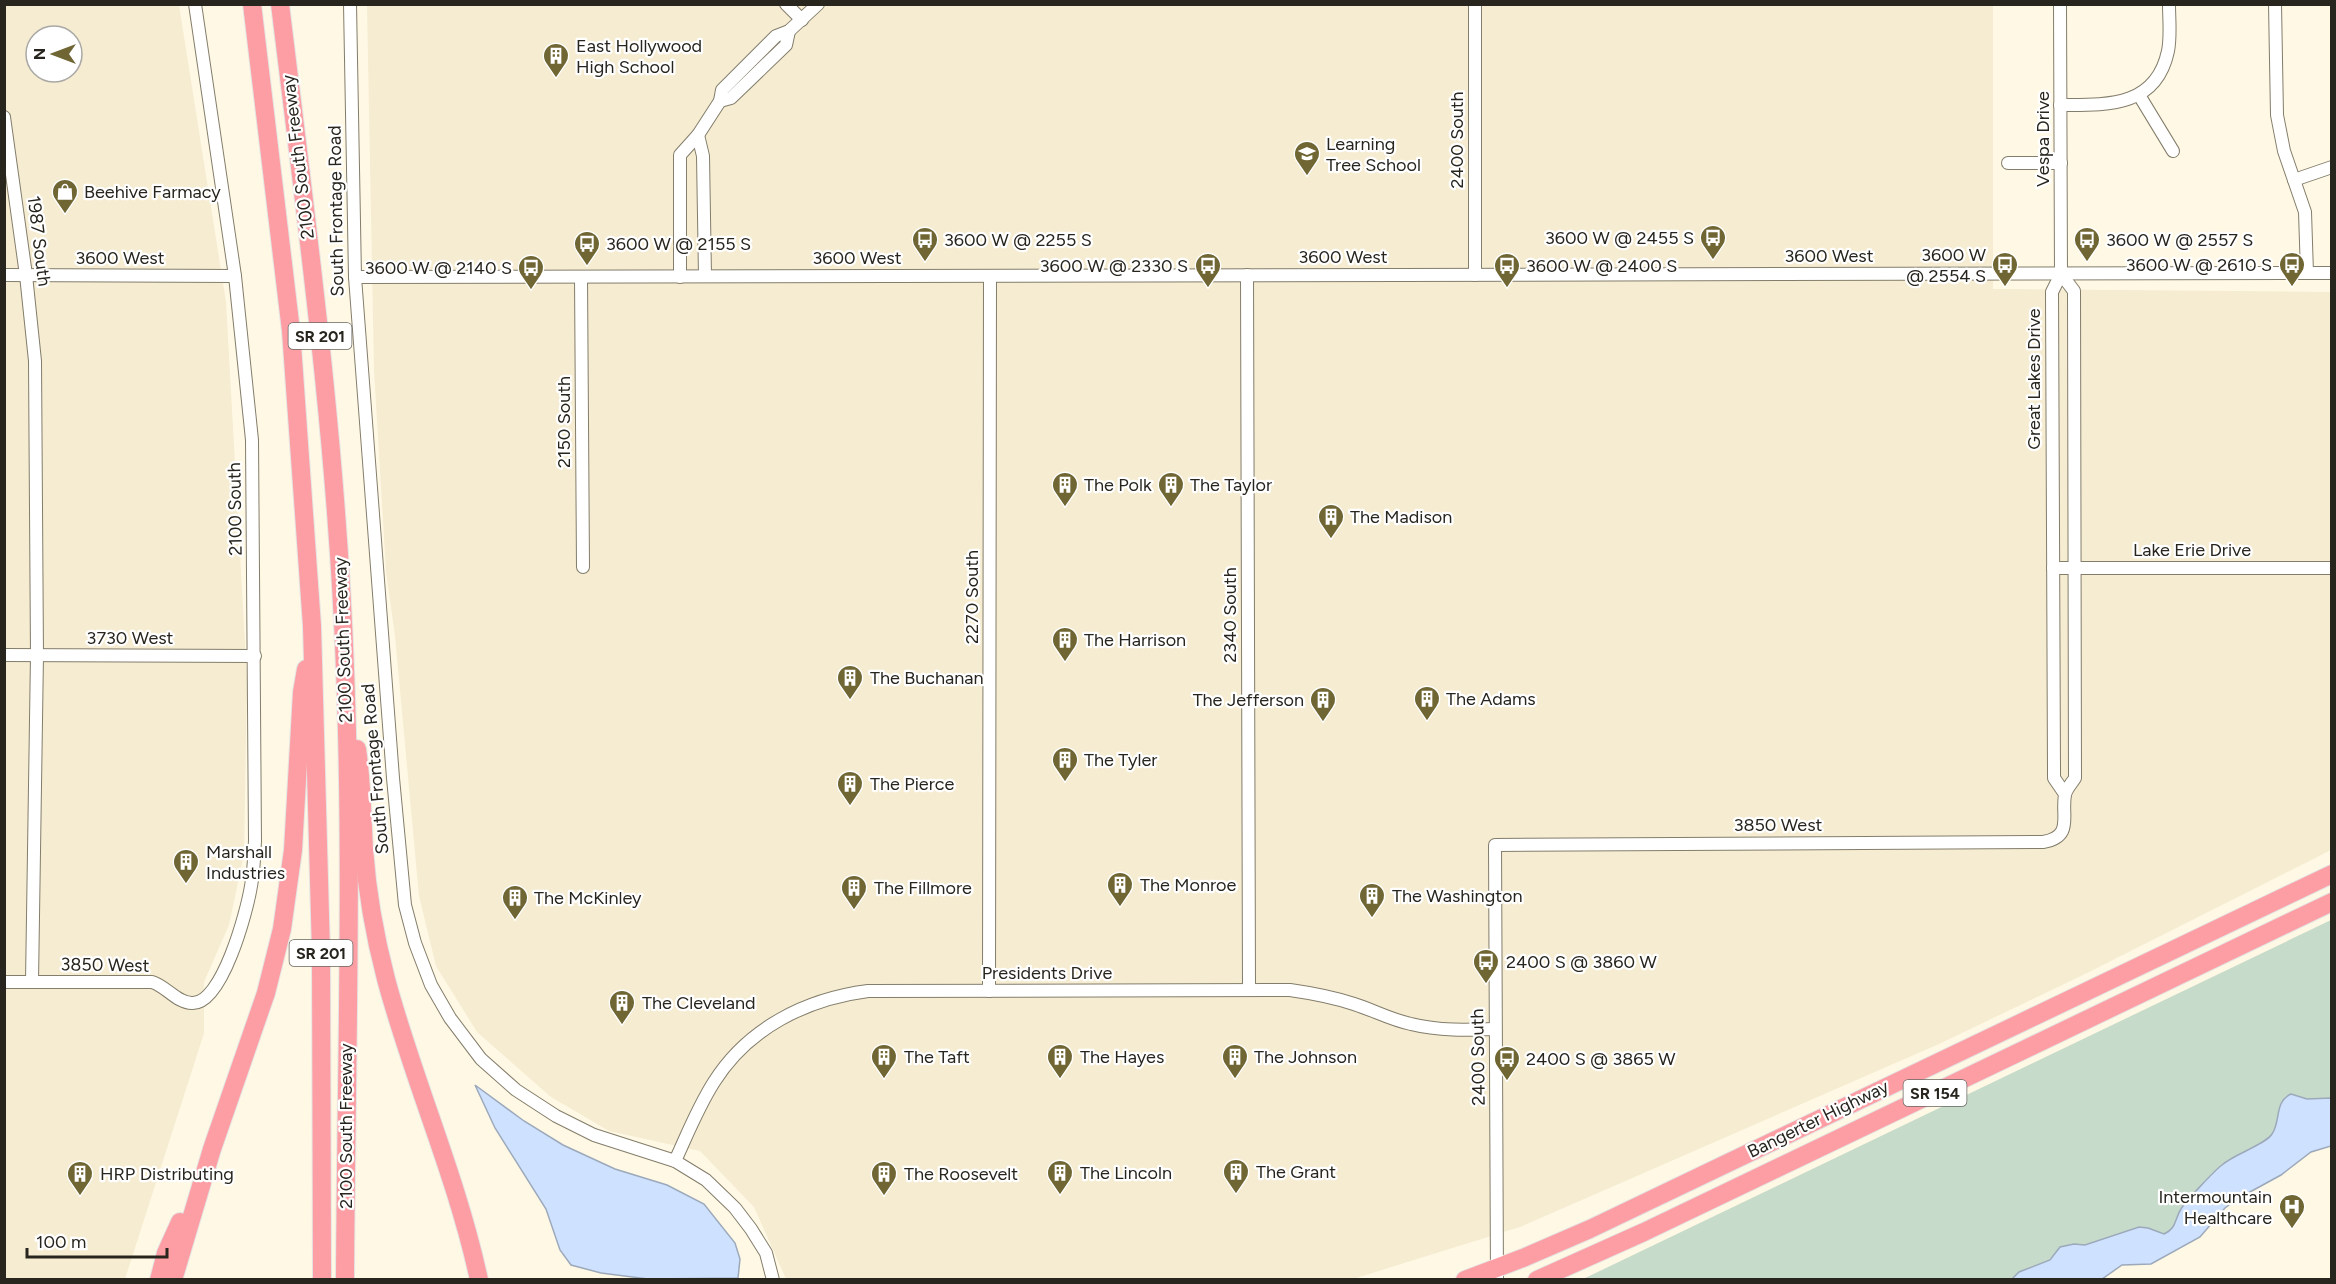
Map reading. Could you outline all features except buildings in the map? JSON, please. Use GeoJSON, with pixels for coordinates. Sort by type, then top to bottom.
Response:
{"type":"FeatureCollection","features":[{"type":"Feature","properties":{"kind":"highway","name":"2100 South Freeway"},"geometry":{"type":"LineString","coordinates":[[251,4],[291,331],[312,626],[321,952],[322,1280]]}},
{"type":"Feature","properties":{"kind":"highway","name":"2100 South Freeway"},"geometry":{"type":"LineString","coordinates":[[280,4],[323,361],[339,542],[345,670],[348,859],[345,1280]]}},
{"type":"Feature","properties":{"kind":"highway"},"geometry":{"type":"LineString","coordinates":[[173,1280],[212,1149],[266,993],[282,928],[293,850],[302,692],[312,626]]}},
{"type":"Feature","properties":{"kind":"highway"},"geometry":{"type":"LineString","coordinates":[[345,670],[361,775],[364,851],[374,923],[386,979],[451,1179],[479,1280]]}},
{"type":"Feature","properties":{"kind":"highway","name":"Bangerter Highway"},"geometry":{"type":"LineString","coordinates":[[1465,1280],[1497,1274],[2331,874]]}},
{"type":"Feature","properties":{"kind":"highway","name":"Bangerter Highway"},"geometry":{"type":"LineString","coordinates":[[1537,1280],[1644,1232],[2331,902]]}},
{"type":"Feature","properties":{"kind":"highway"},"geometry":{"type":"LineString","coordinates":[[159,1280],[166,1253],[212,1149]]}},
{"type":"Feature","properties":{"kind":"highway"},"geometry":{"type":"LineString","coordinates":[[451,1179],[463,1198],[488,1280]]}},
{"type":"Feature","properties":{"kind":"street","name":"2100 South"},"geometry":{"type":"LineString","coordinates":[[195,4],[235,276],[252,440],[255,656],[255,841],[251,888],[245,917],[230,959],[213,992],[200,1003]]}},
{"type":"Feature","properties":{"kind":"street","name":"South Frontage Road"},"geometry":{"type":"LineString","coordinates":[[350,4],[355,277],[393,778],[405,905],[415,943],[431,984],[452,1022],[481,1059],[516,1090],[556,1116],[594,1135],[675,1161],[706,1180],[735,1208],[766,1253],[773,1280]]}},
{"type":"Feature","properties":{"kind":"street"},"geometry":{"type":"LineString","coordinates":[[786,4],[802,20]]}},
{"type":"Feature","properties":{"kind":"street"},"geometry":{"type":"LineString","coordinates":[[680,276],[680,155],[698,135],[720,101],[731,99],[786,45],[789,31],[818,4]]}},
{"type":"Feature","properties":{"kind":"street","name":"2400 South"},"geometry":{"type":"LineString","coordinates":[[1475,4],[1475,275]]}},
{"type":"Feature","properties":{"kind":"street","name":"Vespa Drive"},"geometry":{"type":"LineString","coordinates":[[2060,4],[2061,274]]}},
{"type":"Feature","properties":{"kind":"street"},"geometry":{"type":"LineString","coordinates":[[2060,105],[2111,104],[2139,95],[2156,78],[2165,60],[2169,40],[2169,4]]}},
{"type":"Feature","properties":{"kind":"street"},"geometry":{"type":"LineString","coordinates":[[2275,4],[2277,115],[2281,140],[2306,218],[2307,273]]}},
{"type":"Feature","properties":{"kind":"street"},"geometry":{"type":"LineString","coordinates":[[2139,95],[2173,152]]}},
{"type":"Feature","properties":{"kind":"street","name":"1987 South"},"geometry":{"type":"LineString","coordinates":[[4,117],[26,275],[35,361],[37,656],[32,982]]}},
{"type":"Feature","properties":{"kind":"street"},"geometry":{"type":"LineString","coordinates":[[698,135],[703,156],[705,276]]}},
{"type":"Feature","properties":{"kind":"street"},"geometry":{"type":"LineString","coordinates":[[2008,163],[2061,163]]}},
{"type":"Feature","properties":{"kind":"street"},"geometry":{"type":"LineString","coordinates":[[2294,180],[2331,167]]}},
{"type":"Feature","properties":{"kind":"street","name":"3600 West"},"geometry":{"type":"LineString","coordinates":[[355,277],[2331,273]]}},
{"type":"Feature","properties":{"kind":"street","name":"Great Lakes Drive"},"geometry":{"type":"LineString","coordinates":[[2059,836],[2065,821],[2065,794],[2075,778],[2074,291],[2061,274],[2052,292],[2054,778],[2065,794]]}},
{"type":"Feature","properties":{"kind":"street","name":"3600 West"},"geometry":{"type":"LineString","coordinates":[[4,275],[235,276]]}},
{"type":"Feature","properties":{"kind":"street","name":"2340 South"},"geometry":{"type":"LineString","coordinates":[[1247,275],[1249,990]]}},
{"type":"Feature","properties":{"kind":"street","name":"2270 South"},"geometry":{"type":"LineString","coordinates":[[989,991],[990,276]]}},
{"type":"Feature","properties":{"kind":"street","name":"2150 South"},"geometry":{"type":"LineString","coordinates":[[581,277],[583,567]]}},
{"type":"Feature","properties":{"kind":"street","name":"Lake Erie Drive"},"geometry":{"type":"LineString","coordinates":[[2053,568],[2331,567]]}},
{"type":"Feature","properties":{"kind":"street","name":"3730 West"},"geometry":{"type":"LineString","coordinates":[[4,656],[255,656]]}},
{"type":"Feature","properties":{"kind":"street","name":"3850 West"},"geometry":{"type":"LineString","coordinates":[[1495,845],[2033,842],[2048,841],[2059,836]]}},
{"type":"Feature","properties":{"kind":"street","name":"2400 South"},"geometry":{"type":"LineString","coordinates":[[1495,845],[1497,1274]]}},
{"type":"Feature","properties":{"kind":"street","name":"3850 West"},"geometry":{"type":"LineString","coordinates":[[4,982],[152,982],[160,984],[181,1000],[191,1004],[200,1003]]}},
{"type":"Feature","properties":{"kind":"street","name":"Presidents Drive"},"geometry":{"type":"LineString","coordinates":[[675,1161],[705,1096],[734,1055],[754,1036],[796,1010],[844,994],[868,991],[1249,990],[1307,992],[1352,1003],[1390,1018],[1425,1027],[1457,1030],[1495,1029]]}},
{"type":"Feature","properties":{"kind":"shaded area"},"geometry":{"type":"Polygon","coordinates":[[[5,5],[179,5],[226,302],[247,680],[244,854],[229,925],[204,982],[204,1033],[125,1279],[5,1280],[5,5]]]}},
{"type":"Feature","properties":{"kind":"shaded area"},"geometry":{"type":"Polygon","coordinates":[[[367,5],[1993,5],[1993,289],[2331,292],[2331,850],[2087,973],[1939,1044],[1520,1227],[1353,1279],[786,1279],[754,1207],[700,1151],[609,1131],[551,1097],[477,1032],[436,966],[419,896],[395,636],[386,571],[374,370],[367,5]]]}},
{"type":"Feature","properties":{"kind":"green space"},"geometry":{"type":"Polygon","coordinates":[[[2331,920],[2331,1131],[2191,1223],[2089,1279],[1581,1280],[2331,920]]]}},
{"type":"Feature","properties":{"kind":"water"},"geometry":{"type":"Polygon","coordinates":[[[475,1085],[524,1121],[563,1145],[615,1169],[667,1185],[704,1204],[735,1243],[740,1259],[738,1278],[648,1279],[601,1273],[571,1265],[560,1250],[546,1209],[495,1128],[475,1085]]]}},
{"type":"Feature","properties":{"kind":"water"},"geometry":{"type":"Polygon","coordinates":[[[2291,1094],[2307,1099],[2331,1098],[2331,1146],[2311,1152],[2281,1175],[2239,1198],[2225,1208],[2200,1237],[2151,1264],[2122,1265],[2102,1279],[2012,1279],[2019,1272],[2050,1260],[2060,1247],[2074,1244],[2085,1245],[2139,1227],[2164,1234],[2168,1232],[2184,1205],[2218,1168],[2263,1142],[2272,1134],[2282,1102],[2291,1094]]]}},
{"type":"Feature","properties":{"kind":"place","name":"East Hollywood High School"},"geometry":{"type":"Point","coordinates":[556,79]}},
{"type":"Feature","properties":{"kind":"place","name":"Learning Tree School"},"geometry":{"type":"Point","coordinates":[1307,177]}},
{"type":"Feature","properties":{"kind":"place","name":"Beehive Farmacy"},"geometry":{"type":"Point","coordinates":[65,215]}},
{"type":"Feature","properties":{"kind":"place","name":"3600 W @ 2455 S"},"geometry":{"type":"Point","coordinates":[1713,261]}},
{"type":"Feature","properties":{"kind":"place","name":"3600 W @ 2255 S"},"geometry":{"type":"Point","coordinates":[925,263]}},
{"type":"Feature","properties":{"kind":"place","name":"3600 W @ 2557 S"},"geometry":{"type":"Point","coordinates":[2087,263]}},
{"type":"Feature","properties":{"kind":"place","name":"3600 W @ 2155 S"},"geometry":{"type":"Point","coordinates":[587,267]}},
{"type":"Feature","properties":{"kind":"place","name":"3600 W @ 2554 S"},"geometry":{"type":"Point","coordinates":[2005,288]}},
{"type":"Feature","properties":{"kind":"place","name":"3600 W @ 2610 S"},"geometry":{"type":"Point","coordinates":[2292,288]}},
{"type":"Feature","properties":{"kind":"place","name":"3600 W @ 2330 S"},"geometry":{"type":"Point","coordinates":[1208,289]}},
{"type":"Feature","properties":{"kind":"place","name":"3600 W @ 2400 S"},"geometry":{"type":"Point","coordinates":[1507,289]}},
{"type":"Feature","properties":{"kind":"place","name":"3600 W @ 2140 S"},"geometry":{"type":"Point","coordinates":[531,291]}},
{"type":"Feature","properties":{"kind":"place","name":"The Polk"},"geometry":{"type":"Point","coordinates":[1065,508]}},
{"type":"Feature","properties":{"kind":"place","name":"The Taylor"},"geometry":{"type":"Point","coordinates":[1171,508]}},
{"type":"Feature","properties":{"kind":"place","name":"The Madison"},"geometry":{"type":"Point","coordinates":[1331,540]}},
{"type":"Feature","properties":{"kind":"place","name":"The Harrison"},"geometry":{"type":"Point","coordinates":[1065,663]}},
{"type":"Feature","properties":{"kind":"place","name":"The Buchanan"},"geometry":{"type":"Point","coordinates":[850,701]}},
{"type":"Feature","properties":{"kind":"place","name":"The Adams"},"geometry":{"type":"Point","coordinates":[1427,722]}},
{"type":"Feature","properties":{"kind":"place","name":"The Jefferson"},"geometry":{"type":"Point","coordinates":[1323,723]}},
{"type":"Feature","properties":{"kind":"place","name":"The Tyler"},"geometry":{"type":"Point","coordinates":[1065,783]}},
{"type":"Feature","properties":{"kind":"place","name":"The Pierce"},"geometry":{"type":"Point","coordinates":[850,807]}},
{"type":"Feature","properties":{"kind":"place","name":"Marshall Industries"},"geometry":{"type":"Point","coordinates":[186,885]}},
{"type":"Feature","properties":{"kind":"place","name":"The Monroe"},"geometry":{"type":"Point","coordinates":[1120,908]}},
{"type":"Feature","properties":{"kind":"place","name":"The Fillmore"},"geometry":{"type":"Point","coordinates":[854,911]}},
{"type":"Feature","properties":{"kind":"place","name":"The Washington"},"geometry":{"type":"Point","coordinates":[1372,919]}},
{"type":"Feature","properties":{"kind":"place","name":"The McKinley"},"geometry":{"type":"Point","coordinates":[515,921]}},
{"type":"Feature","properties":{"kind":"place","name":"2400 S @ 3860 W"},"geometry":{"type":"Point","coordinates":[1486,985]}},
{"type":"Feature","properties":{"kind":"place","name":"The Cleveland"},"geometry":{"type":"Point","coordinates":[622,1026]}},
{"type":"Feature","properties":{"kind":"place","name":"The Taft"},"geometry":{"type":"Point","coordinates":[884,1080]}},
{"type":"Feature","properties":{"kind":"place","name":"The Hayes"},"geometry":{"type":"Point","coordinates":[1060,1080]}},
{"type":"Feature","properties":{"kind":"place","name":"The Johnson"},"geometry":{"type":"Point","coordinates":[1235,1080]}},
{"type":"Feature","properties":{"kind":"place","name":"2400 S @ 3865 W"},"geometry":{"type":"Point","coordinates":[1507,1082]}},
{"type":"Feature","properties":{"kind":"place","name":"The Grant"},"geometry":{"type":"Point","coordinates":[1236,1195]}},
{"type":"Feature","properties":{"kind":"place","name":"The Lincoln"},"geometry":{"type":"Point","coordinates":[1060,1196]}},
{"type":"Feature","properties":{"kind":"place","name":"HRP Distributing"},"geometry":{"type":"Point","coordinates":[80,1197]}},
{"type":"Feature","properties":{"kind":"place","name":"The Roosevelt"},"geometry":{"type":"Point","coordinates":[884,1197]}},
{"type":"Feature","properties":{"kind":"place","name":"Intermountain Healthcare"},"geometry":{"type":"Point","coordinates":[2292,1230]}}]}
